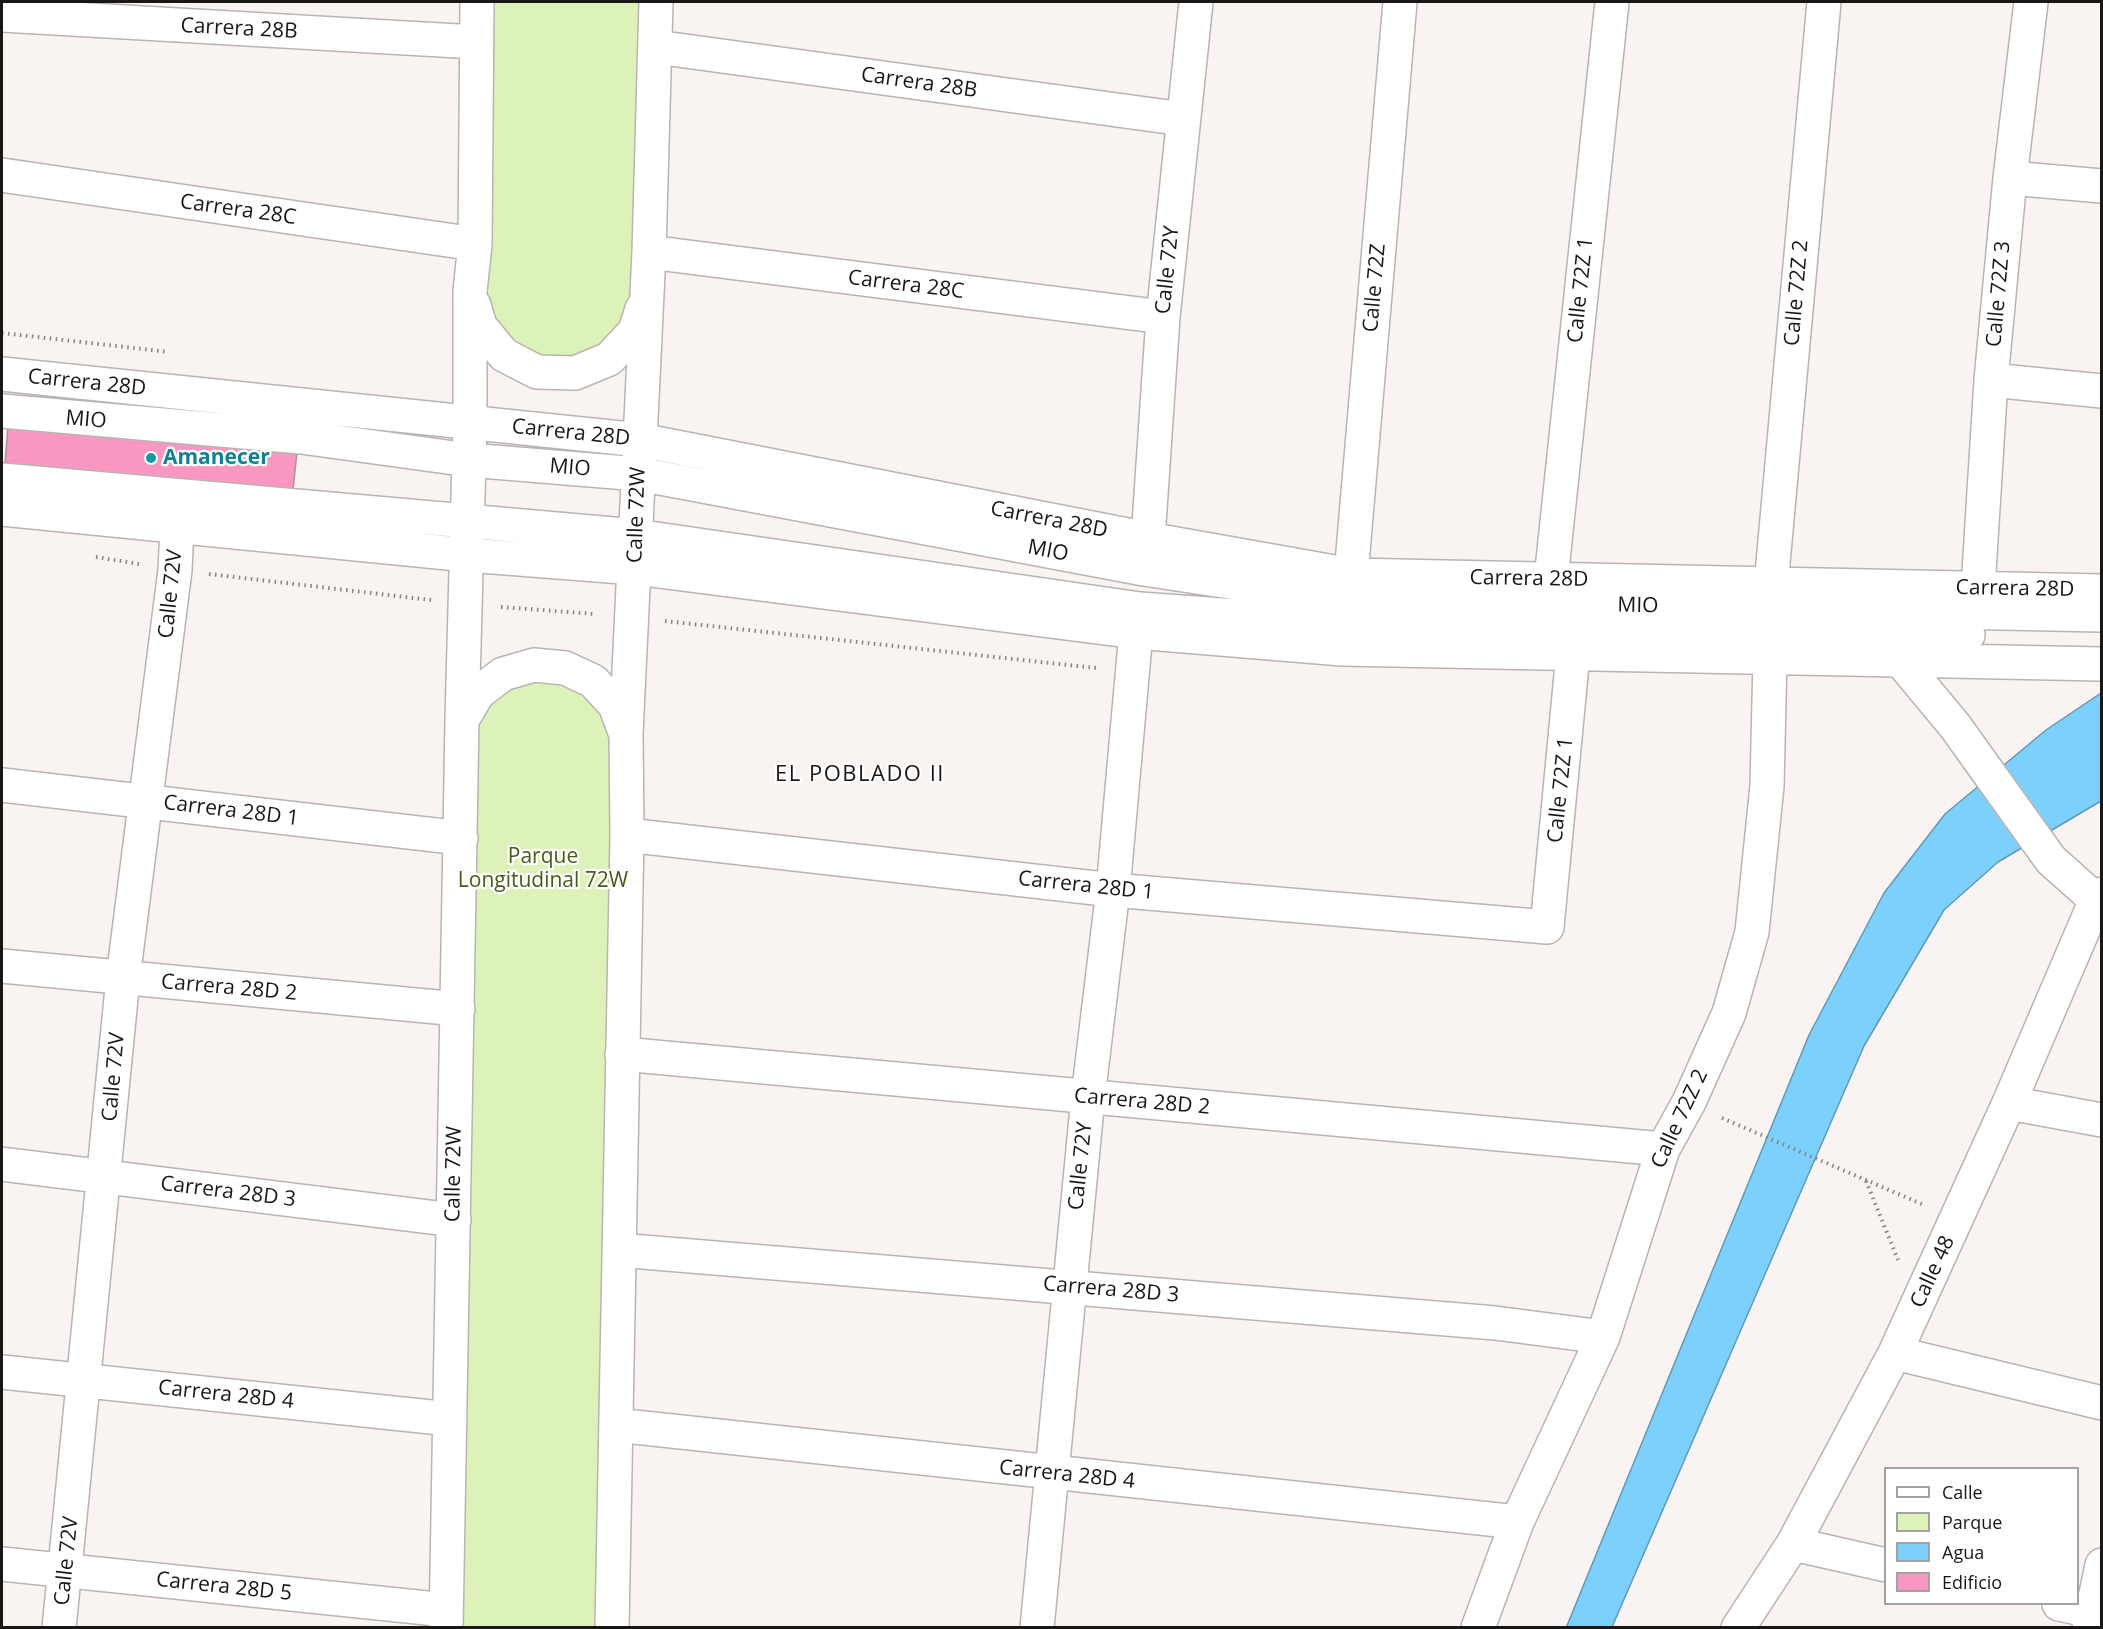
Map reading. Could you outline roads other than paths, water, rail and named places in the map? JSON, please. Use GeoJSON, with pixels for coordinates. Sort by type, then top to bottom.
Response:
{"type":"FeatureCollection","features":[{"type":"Feature","properties":{"kind":"street","name":"Calle 72W"},"geometry":{"type":"LineString","coordinates":[[446,1619],[462,720],[468,555],[470,291],[475,244],[477,2]]}},
{"type":"Feature","properties":{"kind":"street","name":"Calle 72W"},"geometry":{"type":"LineString","coordinates":[[612,1628],[627,835],[626,734],[649,252],[656,2]]}},
{"type":"Feature","properties":{"kind":"street","name":"Calle 72Y"},"geometry":{"type":"LineString","coordinates":[[1148,539],[1163,317],[1196,2]]}},
{"type":"Feature","properties":{"kind":"street","name":"Calle 72Z"},"geometry":{"type":"LineString","coordinates":[[1351,575],[1400,2]]}},
{"type":"Feature","properties":{"kind":"street","name":"Calle 72Z 1"},"geometry":{"type":"LineString","coordinates":[[1551,579],[1611,2]]}},
{"type":"Feature","properties":{"kind":"street","name":"Calle 72Z 2"},"geometry":{"type":"LineString","coordinates":[[1771,585],[1824,2]]}},
{"type":"Feature","properties":{"kind":"street","name":"Calle 72Z 3"},"geometry":{"type":"LineString","coordinates":[[1977,588],[1991,380],[2010,178],[2031,2]]}},
{"type":"Feature","properties":{"kind":"street","name":"Carrera 28B"},"geometry":{"type":"LineString","coordinates":[[2,15],[476,42]]}},
{"type":"Feature","properties":{"kind":"street","name":"Carrera 28B"},"geometry":{"type":"LineString","coordinates":[[656,47],[1183,119]]}},
{"type":"Feature","properties":{"kind":"street","name":"Carrera 28C"},"geometry":{"type":"LineString","coordinates":[[2,175],[475,244]]}},
{"type":"Feature","properties":{"kind":"street"},"geometry":{"type":"LineString","coordinates":[[2010,178],[2102,186]]}},
{"type":"Feature","properties":{"kind":"street","name":"Carrera 28C"},"geometry":{"type":"LineString","coordinates":[[649,252],[1163,317]]}},
{"type":"Feature","properties":{"kind":"street","name":"Calle 72W"},"geometry":{"type":"LineString","coordinates":[[470,291],[480,326],[504,355],[537,372],[575,373],[609,359],[635,331],[647,296]]}},
{"type":"Feature","properties":{"kind":"street","name":"Carrera 28D"},"geometry":{"type":"LineString","coordinates":[[2,374],[640,440],[1148,539],[1351,575],[1977,588],[2098,614]]}},
{"type":"Feature","properties":{"kind":"street"},"geometry":{"type":"LineString","coordinates":[[1991,380],[2102,391]]}},
{"type":"Feature","properties":{"kind":"street","name":"MIO"},"geometry":{"type":"LineString","coordinates":[[2,411],[301,437],[469,460],[639,474],[1144,569],[1348,600],[2098,614]]}},
{"type":"Feature","properties":{"kind":"street","name":"MIO"},"geometry":{"type":"LineString","coordinates":[[2,480],[468,522],[635,552],[1140,609],[1333,624],[2057,636],[2098,614]]}},
{"type":"Feature","properties":{"kind":"street"},"geometry":{"type":"LineString","coordinates":[[2,509],[468,555],[635,552],[1136,633],[1342,649],[2102,664]]}},
{"type":"Feature","properties":{"kind":"street","name":"Calle 72V"},"geometry":{"type":"LineString","coordinates":[[59,1628],[123,978],[175,570],[177,527]]}},
{"type":"Feature","properties":{"kind":"street","name":"Calle 72Y"},"geometry":{"type":"LineString","coordinates":[[1036,1628],[1088,1097],[1113,890],[1136,633]]}},
{"type":"Feature","properties":{"kind":"street","name":"Calle 72Z 1"},"geometry":{"type":"LineString","coordinates":[[1547,927],[1573,654]]}},
{"type":"Feature","properties":{"kind":"street","name":"Calle 72Z 2"},"geometry":{"type":"LineString","coordinates":[[1478,1628],[1517,1522],[1602,1337],[1663,1149],[1689,1102],[1729,1013],[1752,932],[1767,786],[1770,658]]}},
{"type":"Feature","properties":{"kind":"street"},"geometry":{"type":"LineString","coordinates":[[1901,661],[1955,726],[2051,860],[2099,897]]}},
{"type":"Feature","properties":{"kind":"street","name":"Calle 72W"},"geometry":{"type":"LineString","coordinates":[[462,720],[478,693],[503,674],[534,665],[565,668],[593,681],[615,705],[626,734]]}},
{"type":"Feature","properties":{"kind":"street","name":"Carrera 28D 1"},"geometry":{"type":"LineString","coordinates":[[2,785],[461,838]]}},
{"type":"Feature","properties":{"kind":"street","name":"Carrera 28D 1"},"geometry":{"type":"LineString","coordinates":[[627,835],[1113,890],[1547,927]]}},
{"type":"Feature","properties":{"kind":"street","name":"Calle 48"},"geometry":{"type":"LineString","coordinates":[[1738,1628],[1793,1544],[1895,1353],[2009,1103],[2099,897]]}},
{"type":"Feature","properties":{"kind":"street","name":"Carrera 28D 2"},"geometry":{"type":"LineString","coordinates":[[2,966],[458,1009]]}},
{"type":"Feature","properties":{"kind":"street","name":"Carrera 28D 2"},"geometry":{"type":"LineString","coordinates":[[622,1054],[1663,1149]]}},
{"type":"Feature","properties":{"kind":"street"},"geometry":{"type":"LineString","coordinates":[[2009,1103],[2102,1120]]}},
{"type":"Feature","properties":{"kind":"street","name":"Carrera 28D 3"},"geometry":{"type":"LineString","coordinates":[[2,1164],[454,1220]]}},
{"type":"Feature","properties":{"kind":"street","name":"Carrera 28D 3"},"geometry":{"type":"LineString","coordinates":[[619,1250],[1495,1323],[1602,1337]]}},
{"type":"Feature","properties":{"kind":"street"},"geometry":{"type":"LineString","coordinates":[[1895,1353],[2102,1403]]}},
{"type":"Feature","properties":{"kind":"street","name":"Carrera 28D 4"},"geometry":{"type":"LineString","coordinates":[[2,1372],[450,1419]]}},
{"type":"Feature","properties":{"kind":"street","name":"Carrera 28D 4"},"geometry":{"type":"LineString","coordinates":[[616,1425],[1051,1474],[1517,1522]]}},
{"type":"Feature","properties":{"kind":"street"},"geometry":{"type":"LineString","coordinates":[[1793,1544],[1884,1565]]}},
{"type":"Feature","properties":{"kind":"street","name":"Carrera 28D 5"},"geometry":{"type":"LineString","coordinates":[[2,1564],[446,1619]]}},
{"type":"Feature","properties":{"kind":"street"},"geometry":{"type":"LineString","coordinates":[[2061,1605],[2090,1619],[2102,1565]]}},
{"type":"Feature","properties":{"kind":"water"},"geometry":{"type":"Polygon","coordinates":[[[2101,693],[2101,801],[1998,862],[1944,910],[1864,1046],[1612,1627],[1566,1628],[1809,1035],[1884,893],[1945,814],[2046,730],[2101,693]]]}},
{"type":"Feature","properties":{"kind":"place","name":"Amanecer"},"geometry":{"type":"Point","coordinates":[151,458]}},
{"type":"Feature","properties":{"kind":"district","name":"EL POBLADO II"},"geometry":{"type":"Point","coordinates":[860,775]}},
{"type":"Feature","properties":{"kind":"park label","name":"Parque Longitudinal 72W"},"geometry":{"type":"Point","coordinates":[543,869]}}]}
